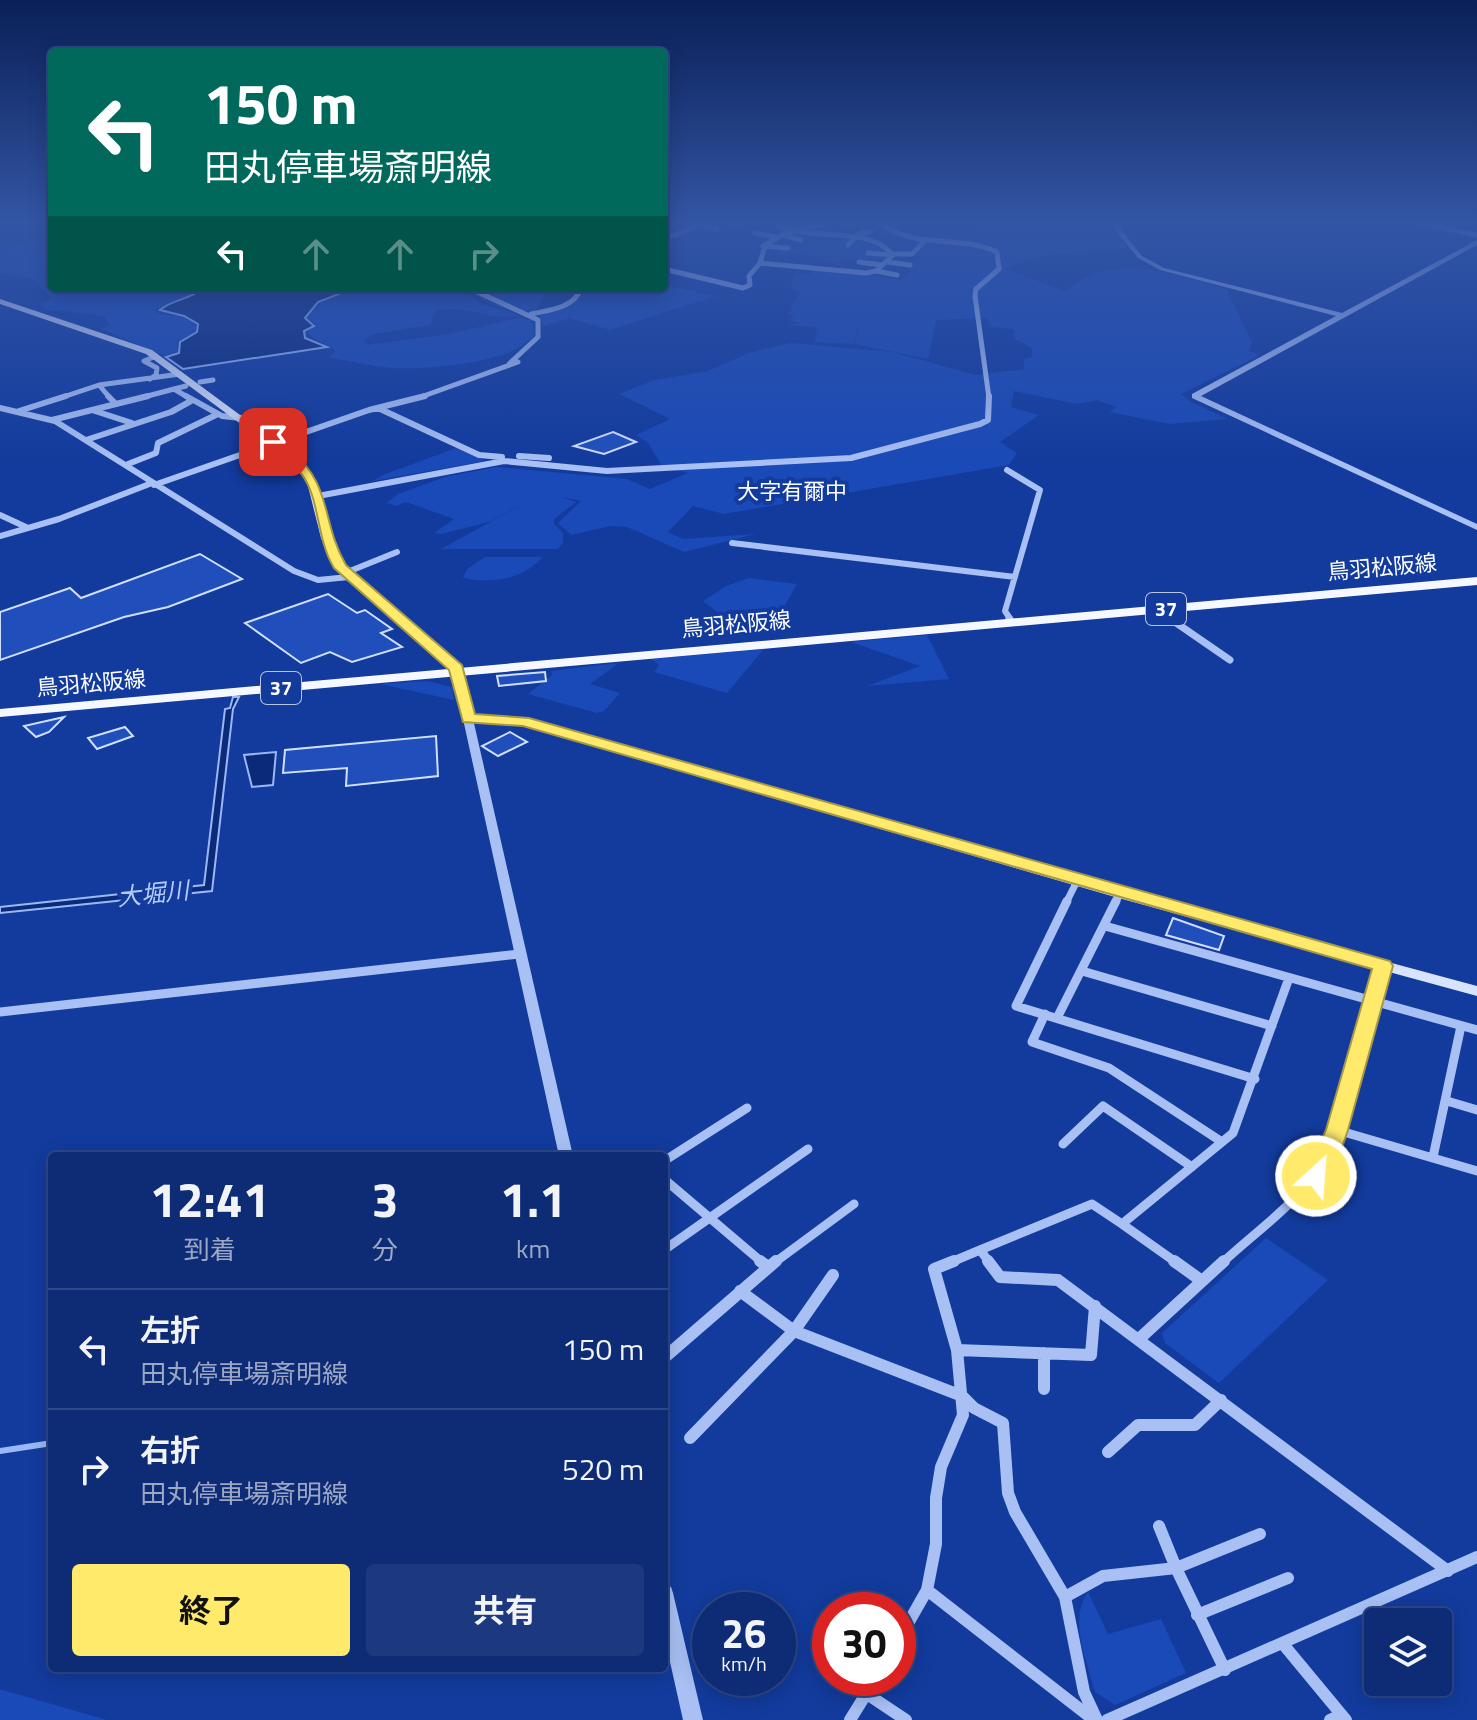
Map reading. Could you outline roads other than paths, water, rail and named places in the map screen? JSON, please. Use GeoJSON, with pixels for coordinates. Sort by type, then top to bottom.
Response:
{"type":"FeatureCollection","features":[{"type":"Feature","properties":{"kind":"main road"},"geometry":{"type":"LineString","coordinates":[[4,302],[125,341],[156,356],[306,470],[318,496],[329,548],[347,575],[459,673],[468,719],[523,721],[1120,894],[1477,991]]}},
{"type":"Feature","properties":{"kind":"main road","name":"鳥羽松阪線"},"geometry":{"type":"LineString","coordinates":[[0,713],[1477,581]]}},
{"type":"Feature","properties":{"kind":"street"},"geometry":{"type":"LineString","coordinates":[[494,302],[531,314],[570,302]]}},
{"type":"Feature","properties":{"kind":"street"},"geometry":{"type":"LineString","coordinates":[[318,496],[504,461],[607,471],[851,458],[980,424],[988,420],[991,411],[976,302]]}},
{"type":"Feature","properties":{"kind":"street"},"geometry":{"type":"LineString","coordinates":[[1291,302],[1341,315]]}},
{"type":"Feature","properties":{"kind":"street"},"geometry":{"type":"LineString","coordinates":[[1365,302],[1195,396],[1477,527]]}},
{"type":"Feature","properties":{"kind":"street"},"geometry":{"type":"LineString","coordinates":[[510,365],[509,361],[538,337],[540,324],[531,314]]}},
{"type":"Feature","properties":{"kind":"street"},"geometry":{"type":"LineString","coordinates":[[148,379],[156,375],[157,368],[144,361],[156,356]]}},
{"type":"Feature","properties":{"kind":"street"},"geometry":{"type":"LineString","coordinates":[[0,536],[59,519],[273,442],[424,396],[518,362]]}},
{"type":"Feature","properties":{"kind":"street"},"geometry":{"type":"LineString","coordinates":[[16,412],[99,385],[180,374]]}},
{"type":"Feature","properties":{"kind":"street"},"geometry":{"type":"LineString","coordinates":[[200,382],[213,380]]}},
{"type":"Feature","properties":{"kind":"street"},"geometry":{"type":"LineString","coordinates":[[99,385],[114,402]]}},
{"type":"Feature","properties":{"kind":"street"},"geometry":{"type":"LineString","coordinates":[[52,420],[186,386]]}},
{"type":"Feature","properties":{"kind":"street"},"geometry":{"type":"LineString","coordinates":[[174,389],[218,414],[241,418]]}},
{"type":"Feature","properties":{"kind":"street"},"geometry":{"type":"LineString","coordinates":[[86,440],[171,412],[191,401]]}},
{"type":"Feature","properties":{"kind":"street"},"geometry":{"type":"LineString","coordinates":[[0,408],[52,420],[128,464],[153,484],[294,571],[318,580],[347,575],[397,552]]}},
{"type":"Feature","properties":{"kind":"street"},"geometry":{"type":"LineString","coordinates":[[377,408],[479,455],[549,458]]}},
{"type":"Feature","properties":{"kind":"street"},"geometry":{"type":"LineString","coordinates":[[91,409],[133,423]]}},
{"type":"Feature","properties":{"kind":"street"},"geometry":{"type":"LineString","coordinates":[[128,464],[153,456],[158,443],[167,436],[218,414]]}},
{"type":"Feature","properties":{"kind":"street"},"geometry":{"type":"LineString","coordinates":[[1007,470],[1040,490],[1005,611],[1012,622]]}},
{"type":"Feature","properties":{"kind":"street"},"geometry":{"type":"LineString","coordinates":[[0,515],[26,527]]}},
{"type":"Feature","properties":{"kind":"street"},"geometry":{"type":"LineString","coordinates":[[732,543],[1015,577]]}},
{"type":"Feature","properties":{"kind":"street"},"geometry":{"type":"LineString","coordinates":[[1157,610],[1230,660]]}},
{"type":"Feature","properties":{"kind":"street"},"geometry":{"type":"LineString","coordinates":[[468,719],[565,1152]]}},
{"type":"Feature","properties":{"kind":"street"},"geometry":{"type":"LineString","coordinates":[[1077,881],[1016,1006],[1255,1079]]}},
{"type":"Feature","properties":{"kind":"street"},"geometry":{"type":"LineString","coordinates":[[1057,1018],[1120,894]]}},
{"type":"Feature","properties":{"kind":"street"},"geometry":{"type":"LineString","coordinates":[[1105,926],[1477,1030]]}},
{"type":"Feature","properties":{"kind":"street"},"geometry":{"type":"LineString","coordinates":[[0,1012],[519,954]]}},
{"type":"Feature","properties":{"kind":"street"},"geometry":{"type":"LineString","coordinates":[[1139,1339],[1316,1176],[1328,1156],[1337,1130],[1383,966]]}},
{"type":"Feature","properties":{"kind":"street"},"geometry":{"type":"LineString","coordinates":[[1082,971],[1272,1026]]}},
{"type":"Feature","properties":{"kind":"street"},"geometry":{"type":"LineString","coordinates":[[1122,1224],[1222,1142],[1237,1126],[1289,978]]}},
{"type":"Feature","properties":{"kind":"street"},"geometry":{"type":"LineString","coordinates":[[1045,1014],[1032,1042],[1109,1068],[1222,1142]]}},
{"type":"Feature","properties":{"kind":"street"},"geometry":{"type":"LineString","coordinates":[[1433,1157],[1461,1026]]}},
{"type":"Feature","properties":{"kind":"street"},"geometry":{"type":"LineString","coordinates":[[1447,1101],[1477,1110]]}},
{"type":"Feature","properties":{"kind":"street"},"geometry":{"type":"LineString","coordinates":[[1063,1144],[1103,1106],[1192,1167]]}},
{"type":"Feature","properties":{"kind":"street"},"geometry":{"type":"LineString","coordinates":[[668,1158],[747,1108]]}},
{"type":"Feature","properties":{"kind":"street"},"geometry":{"type":"LineString","coordinates":[[1337,1130],[1477,1171]]}},
{"type":"Feature","properties":{"kind":"street"},"geometry":{"type":"LineString","coordinates":[[668,1247],[808,1149]]}},
{"type":"Feature","properties":{"kind":"street"},"geometry":{"type":"LineString","coordinates":[[668,1183],[708,1220],[768,1267]]}},
{"type":"Feature","properties":{"kind":"street"},"geometry":{"type":"LineString","coordinates":[[668,1354],[768,1267],[854,1204]]}},
{"type":"Feature","properties":{"kind":"street"},"geometry":{"type":"LineString","coordinates":[[916,1609],[927,1590],[936,1544],[936,1498],[941,1467],[963,1415],[957,1350],[934,1269],[1092,1204],[1202,1281]]}},
{"type":"Feature","properties":{"kind":"street"},"geometry":{"type":"LineString","coordinates":[[980,1250],[1000,1277],[1058,1280],[1448,1571]]}},
{"type":"Feature","properties":{"kind":"street"},"geometry":{"type":"LineString","coordinates":[[690,1438],[794,1331],[833,1275]]}},
{"type":"Feature","properties":{"kind":"street"},"geometry":{"type":"LineString","coordinates":[[740,1291],[794,1331],[962,1396],[974,1408],[1003,1423],[1008,1493],[1015,1512],[1065,1597],[1084,1692],[1096,1720]]}},
{"type":"Feature","properties":{"kind":"street"},"geometry":{"type":"LineString","coordinates":[[957,1350],[1091,1355],[1095,1306]]}},
{"type":"Feature","properties":{"kind":"street"},"geometry":{"type":"LineString","coordinates":[[1044,1353],[1044,1389]]}},
{"type":"Feature","properties":{"kind":"street"},"geometry":{"type":"LineString","coordinates":[[1108,1452],[1138,1425],[1195,1425],[1221,1400]]}},
{"type":"Feature","properties":{"kind":"street"},"geometry":{"type":"LineString","coordinates":[[1159,1526],[1197,1615],[1225,1670]]}},
{"type":"Feature","properties":{"kind":"street"},"geometry":{"type":"LineString","coordinates":[[1065,1597],[1076,1586],[1097,1576],[1176,1568],[1260,1534]]}},
{"type":"Feature","properties":{"kind":"street"},"geometry":{"type":"LineString","coordinates":[[1107,1720],[1477,1557]]}},
{"type":"Feature","properties":{"kind":"street"},"geometry":{"type":"LineString","coordinates":[[1197,1615],[1288,1578]]}},
{"type":"Feature","properties":{"kind":"street"},"geometry":{"type":"LineString","coordinates":[[927,1590],[1096,1720]]}},
{"type":"Feature","properties":{"kind":"street"},"geometry":{"type":"LineString","coordinates":[[668,1611],[693,1720]]}},
{"type":"Feature","properties":{"kind":"street"},"geometry":{"type":"LineString","coordinates":[[1283,1644],[1339,1718]]}},
{"type":"Feature","properties":{"kind":"street"},"geometry":{"type":"LineString","coordinates":[[850,1720],[866,1696]]}},
{"type":"Feature","properties":{"kind":"street"},"geometry":{"type":"LineString","coordinates":[[870,1696],[906,1720]]}},
{"type":"Feature","properties":{"kind":"water"},"geometry":{"type":"Polygon","coordinates":[[[318,302],[305,318],[314,326],[304,331],[305,338],[327,347],[183,369],[166,357],[179,353],[180,342],[197,332],[198,324],[184,316],[160,310],[170,304],[318,302]]]}},
{"type":"Feature","properties":{"kind":"water","name":"大堀川"},"geometry":{"type":"Polygon","coordinates":[[[233,697],[239,697],[233,709],[212,891],[0,913],[0,907],[204,885],[225,709],[230,708],[233,697]]]}},
{"type":"Feature","properties":{"kind":"water"},"geometry":{"type":"Polygon","coordinates":[[[276,752],[273,785],[252,787],[244,755],[276,752]]]}},
{"type":"Feature","properties":{"kind":"waterway"},"geometry":{"type":"LineString","coordinates":[[0,1451],[48,1444]]}},
{"type":"Feature","properties":{"kind":"district","name":"大字有爾中"},"geometry":{"type":"Point","coordinates":[792,491]}}]}
